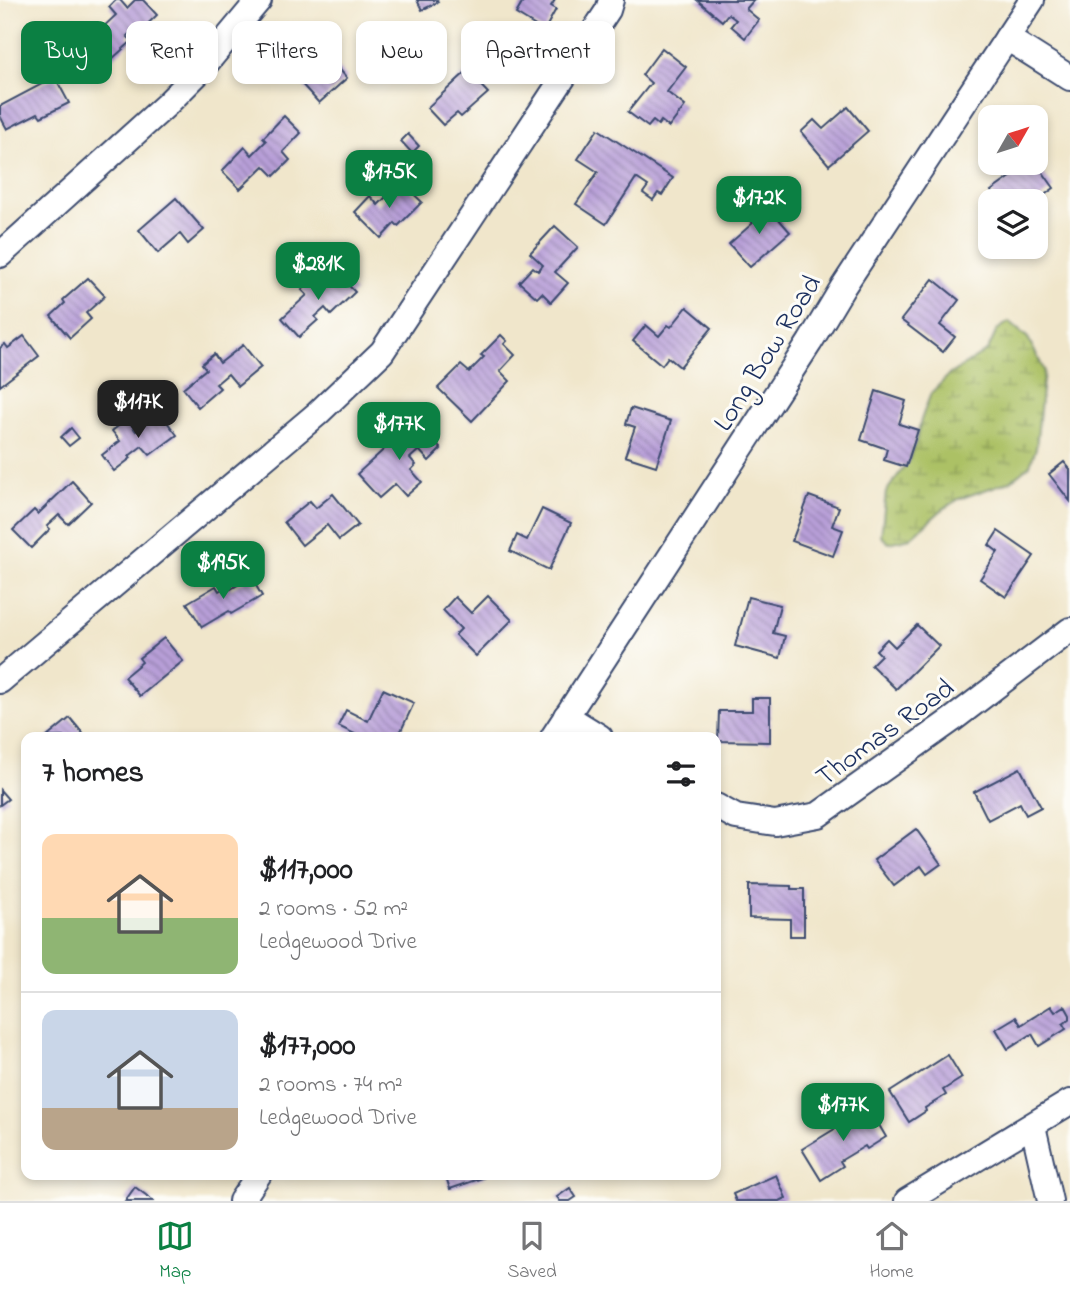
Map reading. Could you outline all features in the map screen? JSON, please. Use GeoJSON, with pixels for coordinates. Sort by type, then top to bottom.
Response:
{"type":"FeatureCollection","features":[{"type":"Feature","properties":{"kind":"street"},"geometry":{"type":"LineString","coordinates":[[0,255],[182,89],[259,0]]}},
{"type":"Feature","properties":{"kind":"street"},"geometry":{"type":"LineString","coordinates":[[0,681],[317,414],[382,352],[572,64],[611,0]]}},
{"type":"Feature","properties":{"kind":"street","name":"Long Bow Road"},"geometry":{"type":"LineString","coordinates":[[560,726],[1032,0]]}},
{"type":"Feature","properties":{"kind":"street"},"geometry":{"type":"LineString","coordinates":[[1007,38],[1070,78]]}},
{"type":"Feature","properties":{"kind":"street","name":"Thomas Road"},"geometry":{"type":"LineString","coordinates":[[721,809],[736,817],[775,823],[817,815],[953,719],[1070,630]]}},
{"type":"Feature","properties":{"kind":"street"},"geometry":{"type":"LineString","coordinates":[[560,726],[582,732]]}},
{"type":"Feature","properties":{"kind":"street"},"geometry":{"type":"LineString","coordinates":[[907,1201],[1070,1102]]}},
{"type":"Feature","properties":{"kind":"street"},"geometry":{"type":"LineString","coordinates":[[1033,1126],[1050,1201]]}},
{"type":"Feature","properties":{"kind":"street"},"geometry":{"type":"LineString","coordinates":[[242,1201],[254,1180]]}},
{"type":"Feature","properties":{"kind":"green space"},"geometry":{"type":"Polygon","coordinates":[[[1009,322],[1028,338],[1044,370],[1036,448],[1030,465],[1010,481],[959,499],[943,509],[910,538],[889,543],[881,536],[886,492],[909,460],[931,393],[950,374],[988,350],[997,330],[1009,322]]]}},
{"type":"Feature","properties":{"kind":"building"},"geometry":{"type":"Polygon","coordinates":[[[116,0],[120,0],[127,8],[135,0],[143,0],[157,15],[151,21],[126,21],[126,46],[112,59],[112,21],[110,21],[116,15],[109,7],[116,0]]]}},
{"type":"Feature","properties":{"kind":"building"},"geometry":{"type":"Polygon","coordinates":[[[417,0],[437,0],[438,2],[422,10],[417,0]]]}},
{"type":"Feature","properties":{"kind":"building"},"geometry":{"type":"Polygon","coordinates":[[[524,0],[555,0],[551,6],[556,9],[549,21],[528,21],[516,14],[524,0]]]}},
{"type":"Feature","properties":{"kind":"building"},"geometry":{"type":"Polygon","coordinates":[[[697,0],[754,0],[746,9],[759,20],[745,38],[731,26],[736,20],[728,14],[722,21],[697,0]]]}},
{"type":"Feature","properties":{"kind":"building"},"geometry":{"type":"Polygon","coordinates":[[[662,48],[686,67],[667,92],[685,106],[669,127],[661,121],[658,125],[653,121],[648,127],[628,112],[651,83],[642,75],[662,48]]]}},
{"type":"Feature","properties":{"kind":"building"},"geometry":{"type":"Polygon","coordinates":[[[461,77],[461,84],[479,84],[488,93],[461,117],[457,113],[443,125],[427,108],[461,77]]]}},
{"type":"Feature","properties":{"kind":"building"},"geometry":{"type":"Polygon","coordinates":[[[42,84],[59,84],[69,103],[41,117],[38,113],[7,129],[0,116],[0,106],[42,84]]]}},
{"type":"Feature","properties":{"kind":"building"},"geometry":{"type":"Polygon","coordinates":[[[302,84],[340,84],[319,103],[302,84]]]}},
{"type":"Feature","properties":{"kind":"building"},"geometry":{"type":"Polygon","coordinates":[[[848,107],[868,131],[829,165],[801,132],[814,120],[823,129],[848,107]]]}},
{"type":"Feature","properties":{"kind":"building"},"geometry":{"type":"Polygon","coordinates":[[[284,116],[301,133],[283,152],[290,160],[274,176],[264,166],[240,189],[222,171],[245,147],[252,155],[266,141],[263,138],[284,116]]]}},
{"type":"Feature","properties":{"kind":"building"},"geometry":{"type":"Polygon","coordinates":[[[598,129],[673,178],[662,195],[658,193],[653,200],[643,193],[648,186],[636,178],[606,224],[576,204],[598,172],[578,159],[598,129]]]}},
{"type":"Feature","properties":{"kind":"building"},"geometry":{"type":"Polygon","coordinates":[[[408,134],[419,146],[412,153],[401,141],[408,134]]]}},
{"type":"Feature","properties":{"kind":"building"},"geometry":{"type":"Polygon","coordinates":[[[1014,175],[1045,175],[1054,188],[1048,192],[1048,189],[994,189],[1014,175]]]}},
{"type":"Feature","properties":{"kind":"building"},"geometry":{"type":"Polygon","coordinates":[[[401,182],[422,202],[398,226],[395,223],[381,238],[355,212],[370,196],[378,205],[401,182]]]}},
{"type":"Feature","properties":{"kind":"building"},"geometry":{"type":"Polygon","coordinates":[[[176,198],[204,230],[188,244],[180,234],[158,253],[139,230],[176,198]]]}},
{"type":"Feature","properties":{"kind":"building"},"geometry":{"type":"Polygon","coordinates":[[[759,205],[766,213],[771,210],[790,232],[750,267],[729,244],[753,223],[746,215],[759,205]]]}},
{"type":"Feature","properties":{"kind":"building"},"geometry":{"type":"Polygon","coordinates":[[[555,226],[578,247],[555,272],[568,283],[551,302],[542,293],[537,298],[519,282],[533,267],[538,271],[543,265],[530,253],[555,226]]]}},
{"type":"Feature","properties":{"kind":"building"},"geometry":{"type":"Polygon","coordinates":[[[336,272],[355,292],[331,315],[325,308],[315,317],[318,320],[299,337],[282,318],[307,295],[302,290],[321,273],[327,280],[336,272]]]}},
{"type":"Feature","properties":{"kind":"building"},"geometry":{"type":"Polygon","coordinates":[[[88,278],[105,296],[86,313],[91,319],[70,338],[51,316],[65,303],[63,300],[88,278]]]}},
{"type":"Feature","properties":{"kind":"building"},"geometry":{"type":"Polygon","coordinates":[[[933,279],[959,300],[940,325],[955,337],[943,352],[901,320],[933,279]]]}},
{"type":"Feature","properties":{"kind":"building"},"geometry":{"type":"Polygon","coordinates":[[[687,307],[712,328],[680,367],[668,357],[662,365],[633,341],[646,325],[659,336],[668,325],[671,327],[687,307]]]}},
{"type":"Feature","properties":{"kind":"building"},"geometry":{"type":"Polygon","coordinates":[[[501,335],[507,341],[504,344],[515,355],[500,371],[510,381],[472,421],[438,388],[461,365],[469,372],[501,335]]]}},
{"type":"Feature","properties":{"kind":"building"},"geometry":{"type":"Polygon","coordinates":[[[24,336],[39,356],[0,386],[0,348],[5,344],[8,348],[24,336]]]}},
{"type":"Feature","properties":{"kind":"building"},"geometry":{"type":"Polygon","coordinates":[[[243,345],[261,367],[238,386],[228,374],[216,384],[220,388],[198,407],[183,388],[206,369],[202,364],[214,354],[220,363],[243,345]]]}},
{"type":"Feature","properties":{"kind":"building"},"geometry":{"type":"Polygon","coordinates":[[[876,391],[906,401],[899,424],[918,430],[906,467],[884,460],[887,449],[861,440],[876,391]]]}},
{"type":"Feature","properties":{"kind":"building"},"geometry":{"type":"Polygon","coordinates":[[[631,408],[671,421],[656,466],[625,456],[635,427],[626,424],[631,408]]]}},
{"type":"Feature","properties":{"kind":"building"},"geometry":{"type":"Polygon","coordinates":[[[160,413],[177,435],[150,455],[142,446],[114,471],[102,455],[120,441],[112,431],[127,419],[136,431],[160,413]]]}},
{"type":"Feature","properties":{"kind":"building"},"geometry":{"type":"Polygon","coordinates":[[[415,421],[441,449],[429,461],[419,450],[410,458],[416,465],[411,470],[422,482],[406,496],[395,484],[379,498],[357,474],[415,421]]]}},
{"type":"Feature","properties":{"kind":"building"},"geometry":{"type":"Polygon","coordinates":[[[71,428],[79,438],[69,446],[61,437],[71,428]]]}},
{"type":"Feature","properties":{"kind":"building"},"geometry":{"type":"Polygon","coordinates":[[[1064,462],[1070,469],[1070,501],[1049,474],[1064,462]]]}},
{"type":"Feature","properties":{"kind":"building"},"geometry":{"type":"Polygon","coordinates":[[[72,481],[91,502],[68,524],[59,515],[47,526],[50,529],[31,548],[13,530],[34,510],[38,514],[72,481]]]}},
{"type":"Feature","properties":{"kind":"building"},"geometry":{"type":"Polygon","coordinates":[[[333,494],[358,525],[339,540],[327,525],[302,545],[284,522],[310,501],[316,508],[333,494]]]}},
{"type":"Feature","properties":{"kind":"building"},"geometry":{"type":"Polygon","coordinates":[[[809,496],[839,507],[832,526],[843,530],[833,556],[792,541],[809,496]]]}},
{"type":"Feature","properties":{"kind":"building"},"geometry":{"type":"Polygon","coordinates":[[[542,509],[571,523],[549,570],[510,551],[517,535],[527,540],[542,509]]]}},
{"type":"Feature","properties":{"kind":"building"},"geometry":{"type":"Polygon","coordinates":[[[998,531],[1034,556],[1006,597],[980,579],[998,552],[989,545],[998,531]]]}},
{"type":"Feature","properties":{"kind":"building"},"geometry":{"type":"Polygon","coordinates":[[[251,577],[262,596],[202,627],[187,603],[216,586],[219,591],[229,585],[231,589],[251,577]]]}},
{"type":"Feature","properties":{"kind":"building"},"geometry":{"type":"Polygon","coordinates":[[[488,596],[512,620],[476,656],[455,635],[461,629],[443,610],[455,597],[471,613],[488,596]]]}},
{"type":"Feature","properties":{"kind":"building"},"geometry":{"type":"Polygon","coordinates":[[[748,597],[780,605],[773,633],[785,636],[780,658],[735,646],[748,597]]]}},
{"type":"Feature","properties":{"kind":"building"},"geometry":{"type":"Polygon","coordinates":[[[917,625],[939,646],[896,689],[871,665],[881,655],[876,650],[887,639],[895,647],[917,625]]]}},
{"type":"Feature","properties":{"kind":"building"},"geometry":{"type":"Polygon","coordinates":[[[164,638],[183,661],[140,696],[124,677],[142,662],[139,658],[164,638]]]}},
{"type":"Feature","properties":{"kind":"building"},"geometry":{"type":"Polygon","coordinates":[[[383,689],[414,703],[400,732],[351,732],[338,726],[346,710],[368,721],[383,689]]]}},
{"type":"Feature","properties":{"kind":"building"},"geometry":{"type":"Polygon","coordinates":[[[752,698],[770,698],[770,742],[721,741],[719,711],[752,711],[752,698]]]}},
{"type":"Feature","properties":{"kind":"building"},"geometry":{"type":"Polygon","coordinates":[[[70,718],[82,732],[53,732],[70,718]]]}},
{"type":"Feature","properties":{"kind":"building"},"geometry":{"type":"Polygon","coordinates":[[[1020,768],[1041,807],[1026,815],[1020,803],[988,820],[974,792],[1020,768]]]}},
{"type":"Feature","properties":{"kind":"building"},"geometry":{"type":"Polygon","coordinates":[[[0,790],[8,799],[0,805],[0,790]]]}},
{"type":"Feature","properties":{"kind":"building"},"geometry":{"type":"Polygon","coordinates":[[[916,829],[941,864],[927,874],[921,866],[894,886],[874,860],[916,829]]]}},
{"type":"Feature","properties":{"kind":"building"},"geometry":{"type":"Polygon","coordinates":[[[749,885],[804,889],[804,936],[790,936],[790,919],[749,918],[749,885]]]}},
{"type":"Feature","properties":{"kind":"building"},"geometry":{"type":"Polygon","coordinates":[[[1051,1006],[1055,1012],[1065,1006],[1070,1015],[1070,1019],[1063,1024],[1066,1029],[1039,1046],[1032,1034],[1008,1049],[996,1029],[1016,1017],[1021,1025],[1051,1006]]]}},
{"type":"Feature","properties":{"kind":"building"},"geometry":{"type":"Polygon","coordinates":[[[948,1055],[962,1078],[943,1090],[946,1095],[909,1122],[890,1092],[948,1055]]]}},
{"type":"Feature","properties":{"kind":"building"},"geometry":{"type":"Polygon","coordinates":[[[869,1108],[886,1137],[840,1161],[843,1166],[821,1180],[802,1149],[869,1108]]]}},
{"type":"Feature","properties":{"kind":"building"},"geometry":{"type":"Polygon","coordinates":[[[776,1175],[786,1198],[780,1201],[736,1201],[733,1194],[776,1175]]]}},
{"type":"Feature","properties":{"kind":"building"},"geometry":{"type":"Polygon","coordinates":[[[447,1180],[476,1180],[450,1189],[447,1180]]]}},
{"type":"Feature","properties":{"kind":"building"},"geometry":{"type":"Polygon","coordinates":[[[135,1187],[154,1201],[125,1201],[135,1187]]]}},
{"type":"Feature","properties":{"kind":"building"},"geometry":{"type":"Polygon","coordinates":[[[570,1188],[576,1197],[570,1201],[560,1201],[557,1197],[570,1188]]]}}]}
